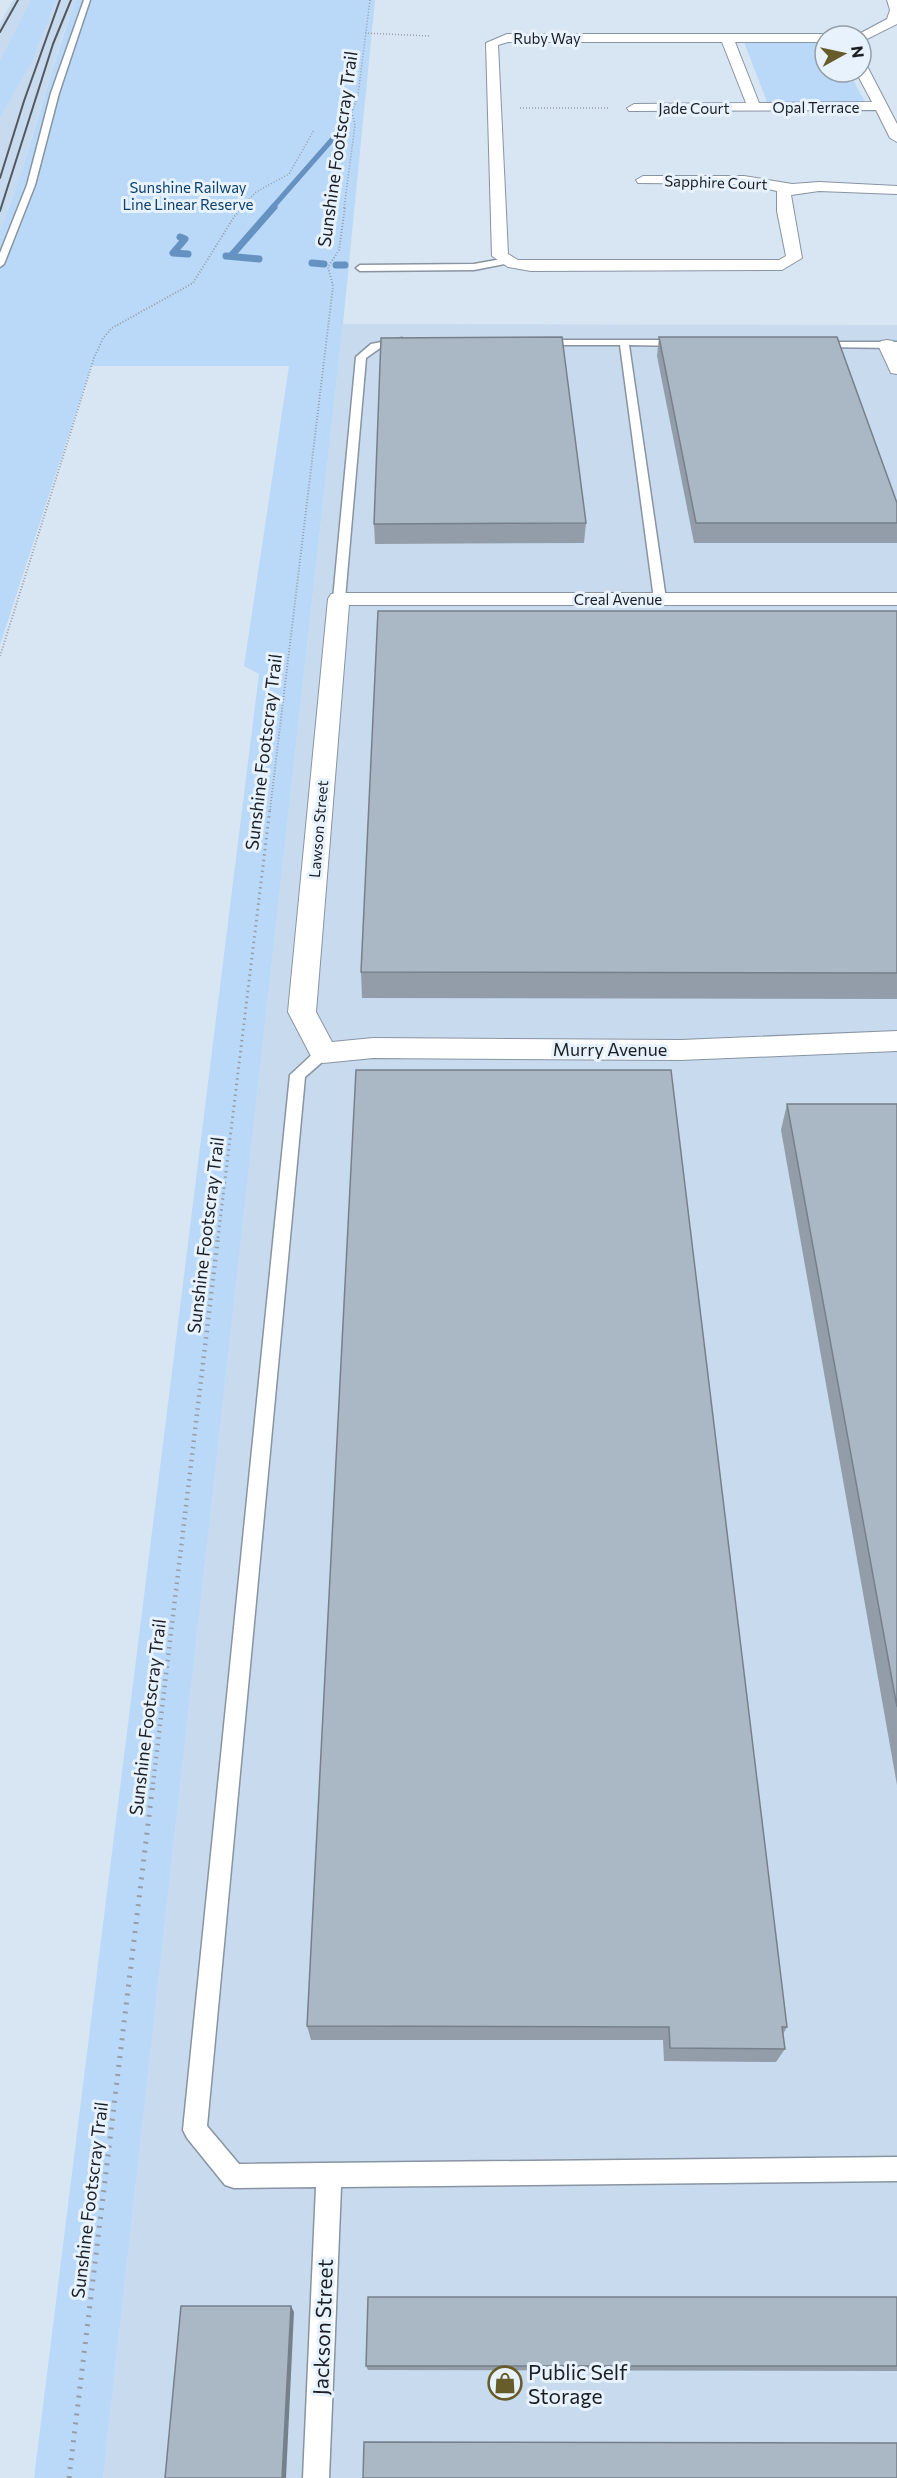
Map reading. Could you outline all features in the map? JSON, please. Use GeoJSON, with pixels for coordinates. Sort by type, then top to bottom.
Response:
{"type":"FeatureCollection","features":[{"type":"Feature","properties":{"kind":"street"},"geometry":{"type":"LineString","coordinates":[[873,32],[888,24],[896,16],[892,0]]}},
{"type":"Feature","properties":{"kind":"street"},"geometry":{"type":"LineString","coordinates":[[865,24],[875,18],[888,24]]}},
{"type":"Feature","properties":{"kind":"street","name":"Ruby Way"},"geometry":{"type":"LineString","coordinates":[[507,261],[500,256],[498,248],[492,43],[497,40],[520,38],[813,38]]}},
{"type":"Feature","properties":{"kind":"street","name":"Opal Terrace"},"geometry":{"type":"LineString","coordinates":[[727,38],[754,107],[881,106]]}},
{"type":"Feature","properties":{"kind":"street"},"geometry":{"type":"LineString","coordinates":[[869,84],[897,138]]}},
{"type":"Feature","properties":{"kind":"street","name":"Jade Court"},"geometry":{"type":"LineString","coordinates":[[634,108],[754,107]]}},
{"type":"Feature","properties":{"kind":"street","name":"Sapphire Court"},"geometry":{"type":"LineString","coordinates":[[643,180],[744,180],[788,188]]}},
{"type":"Feature","properties":{"kind":"street"},"geometry":{"type":"LineString","coordinates":[[507,261],[531,266],[782,265],[791,262],[794,258],[794,249],[785,221],[783,201],[783,193],[788,188],[807,186],[897,190]]}},
{"type":"Feature","properties":{"kind":"street"},"geometry":{"type":"LineString","coordinates":[[892,345],[897,369]]}},
{"type":"Feature","properties":{"kind":"street","name":"Creal Avenue"},"geometry":{"type":"LineString","coordinates":[[339,599],[897,599]]}},
{"type":"Feature","properties":{"kind":"street","name":"Lawson Street"},"geometry":{"type":"LineString","coordinates":[[323,1053],[302,1012],[339,599]]}},
{"type":"Feature","properties":{"kind":"street","name":"Murry Avenue"},"geometry":{"type":"LineString","coordinates":[[323,1053],[373,1048],[681,1050],[897,1041]]}},
{"type":"Feature","properties":{"kind":"lane"},"geometry":{"type":"LineString","coordinates":[[0,264],[32,185],[55,93],[87,0]]}},
{"type":"Feature","properties":{"kind":"lane"},"geometry":{"type":"LineString","coordinates":[[360,268],[474,267],[507,261]]}},
{"type":"Feature","properties":{"kind":"lane"},"geometry":{"type":"LineString","coordinates":[[339,599],[361,357],[368,348],[384,342],[417,341]]}},
{"type":"Feature","properties":{"kind":"lane"},"geometry":{"type":"LineString","coordinates":[[532,342],[696,343]]}},
{"type":"Feature","properties":{"kind":"lane"},"geometry":{"type":"LineString","coordinates":[[624,343],[660,599]]}},
{"type":"Feature","properties":{"kind":"lane"},"geometry":{"type":"LineString","coordinates":[[803,344],[892,345]]}},
{"type":"Feature","properties":{"kind":"lane"},"geometry":{"type":"LineString","coordinates":[[323,1053],[298,1075],[195,2130],[234,2176],[897,2169]]}},
{"type":"Feature","properties":{"kind":"lane","name":"Jackson Street"},"geometry":{"type":"LineString","coordinates":[[316,2478],[329,2175]]}},
{"type":"Feature","properties":{"kind":"path","name":"Sunshine Footscray Trail"},"geometry":{"type":"LineString","coordinates":[[69,2478],[333,286],[328,267],[339,250],[355,125],[352,112],[358,95],[370,0]]}},
{"type":"Feature","properties":{"kind":"path"},"geometry":{"type":"LineString","coordinates":[[365,33],[430,36]]}},
{"type":"Feature","properties":{"kind":"path"},"geometry":{"type":"LineString","coordinates":[[511,108],[609,108]]}},
{"type":"Feature","properties":{"kind":"path"},"geometry":{"type":"LineString","coordinates":[[0,656],[94,357],[104,336],[121,323],[193,283],[234,217],[256,192],[289,174],[314,130]]}},
{"type":"Feature","properties":{"kind":"shaded area"},"geometry":{"type":"Polygon","coordinates":[[[13,0],[76,0],[62,37],[19,179],[0,230],[0,23],[13,0]]]}},
{"type":"Feature","properties":{"kind":"shaded area"},"geometry":{"type":"Polygon","coordinates":[[[343,324],[897,325],[897,2478],[103,2478],[343,324]]]}},
{"type":"Feature","properties":{"kind":"green space"},"geometry":{"type":"Polygon","coordinates":[[[31,0],[56,0],[32,61],[0,117],[0,61],[31,0]]]}},
{"type":"Feature","properties":{"kind":"green space","name":"Sunshine Railway Line Linear Reserve"},"geometry":{"type":"Polygon","coordinates":[[[76,0],[375,0],[343,324],[103,2478],[34,2478],[259,674],[244,666],[289,366],[91,366],[0,645],[0,230],[21,173],[76,0]]]}},
{"type":"Feature","properties":{"kind":"green space"},"geometry":{"type":"Polygon","coordinates":[[[744,42],[813,42],[813,84],[855,84],[865,102],[767,102],[744,42]]]}},
{"type":"Feature","properties":{"kind":"building"},"geometry":{"type":"Polygon","coordinates":[[[562,337],[586,523],[374,524],[381,338],[562,337]]]}},
{"type":"Feature","properties":{"kind":"building"},"geometry":{"type":"Polygon","coordinates":[[[659,337],[837,337],[897,503],[897,523],[696,523],[659,337]]]}},
{"type":"Feature","properties":{"kind":"building"},"geometry":{"type":"Polygon","coordinates":[[[378,611],[897,611],[897,973],[361,972],[378,611]]]}},
{"type":"Feature","properties":{"kind":"building"},"geometry":{"type":"Polygon","coordinates":[[[356,1070],[671,1070],[787,2027],[782,2027],[785,2049],[670,2048],[669,2027],[307,2026],[356,1070]]]}},
{"type":"Feature","properties":{"kind":"building"},"geometry":{"type":"Polygon","coordinates":[[[787,1104],[897,1104],[897,1707],[787,1104]]]}},
{"type":"Feature","properties":{"kind":"building"},"geometry":{"type":"Polygon","coordinates":[[[368,2297],[897,2297],[897,2366],[366,2366],[368,2297]]]}},
{"type":"Feature","properties":{"kind":"building"},"geometry":{"type":"Polygon","coordinates":[[[181,2306],[291,2306],[282,2478],[165,2478],[181,2306]]]}},
{"type":"Feature","properties":{"kind":"building"},"geometry":{"type":"Polygon","coordinates":[[[364,2442],[897,2443],[897,2478],[363,2478],[364,2442]]]}},
{"type":"Feature","properties":{"kind":"waterway"},"geometry":{"type":"LineString","coordinates":[[272,208],[337,134]]}},
{"type":"Feature","properties":{"kind":"waterway"},"geometry":{"type":"LineString","coordinates":[[231,256],[274,207]]}},
{"type":"Feature","properties":{"kind":"waterway"},"geometry":{"type":"LineString","coordinates":[[180,237],[185,239],[173,253],[188,254]]}},
{"type":"Feature","properties":{"kind":"waterway"},"geometry":{"type":"LineString","coordinates":[[226,256],[259,259]]}},
{"type":"Feature","properties":{"kind":"waterway"},"geometry":{"type":"LineString","coordinates":[[312,263],[324,264]]}},
{"type":"Feature","properties":{"kind":"waterway"},"geometry":{"type":"LineString","coordinates":[[336,265],[345,265]]}},
{"type":"Feature","properties":{"kind":"railway"},"geometry":{"type":"LineString","coordinates":[[0,32],[18,0]]}},
{"type":"Feature","properties":{"kind":"railway"},"geometry":{"type":"LineString","coordinates":[[0,178],[24,101],[60,0]]}},
{"type":"Feature","properties":{"kind":"railway"},"geometry":{"type":"LineString","coordinates":[[0,211],[53,44],[71,0]]}},
{"type":"Feature","properties":{"kind":"place","name":"Public Self Storage"},"geometry":{"type":"Point","coordinates":[505,2383]}}]}
